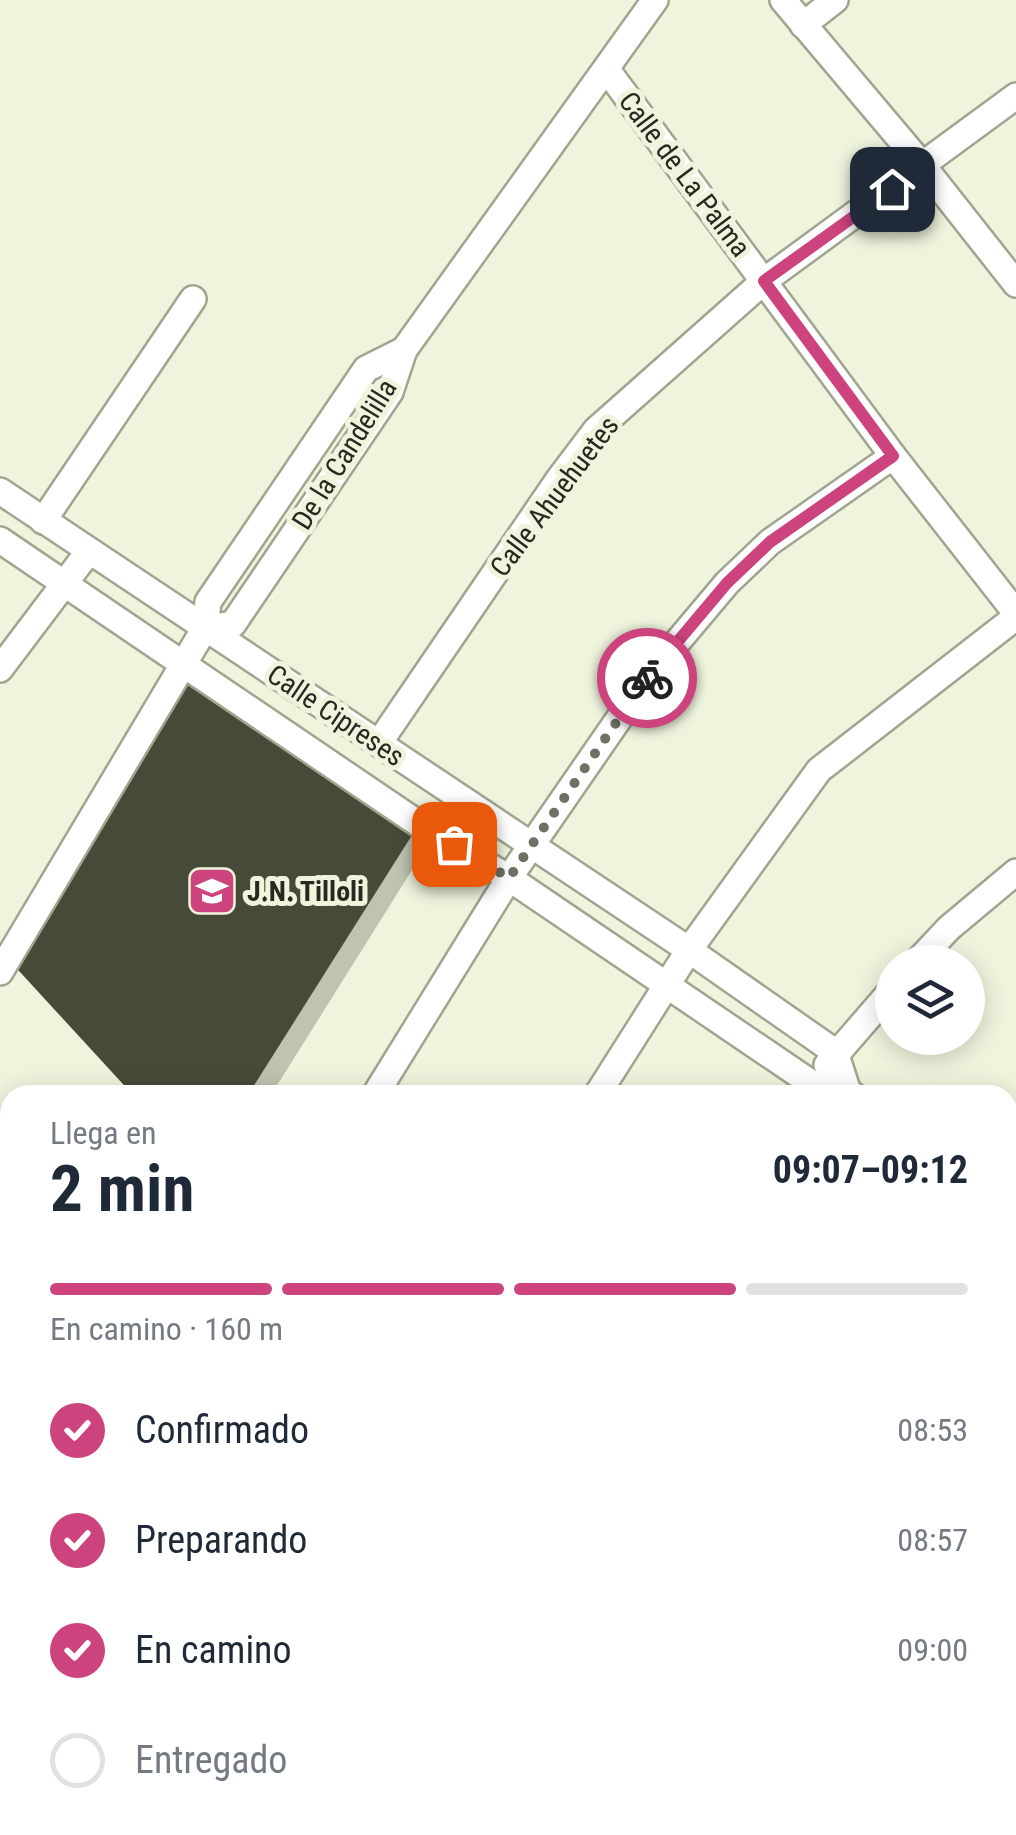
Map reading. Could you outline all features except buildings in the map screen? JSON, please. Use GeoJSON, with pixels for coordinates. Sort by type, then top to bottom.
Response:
{"type":"FeatureCollection","features":[{"type":"Feature","properties":{"kind":"street"},"geometry":{"type":"LineString","coordinates":[[607,70],[655,0]]}},
{"type":"Feature","properties":{"kind":"street"},"geometry":{"type":"LineString","coordinates":[[783,0],[924,166],[1016,284]]}},
{"type":"Feature","properties":{"kind":"street"},"geometry":{"type":"LineString","coordinates":[[802,25],[836,0]]}},
{"type":"Feature","properties":{"kind":"street","name":"Calle de La Palma"},"geometry":{"type":"LineString","coordinates":[[607,70],[1016,615]]}},
{"type":"Feature","properties":{"kind":"street","name":"De la Candelilla"},"geometry":{"type":"LineString","coordinates":[[0,972],[205,628],[208,602],[366,370],[404,350],[607,70]]}},
{"type":"Feature","properties":{"kind":"street","name":"Calle Ahuehuetes"},"geometry":{"type":"LineString","coordinates":[[379,743],[596,430],[764,281],[1016,96]]}},
{"type":"Feature","properties":{"kind":"street"},"geometry":{"type":"LineString","coordinates":[[44,521],[193,299]]}},
{"type":"Feature","properties":{"kind":"street"},"geometry":{"type":"LineString","coordinates":[[381,1085],[509,878],[647,678],[727,583],[770,542],[893,456]]}},
{"type":"Feature","properties":{"kind":"street","name":"Calle Cipreses"},"geometry":{"type":"LineString","coordinates":[[0,491],[532,844],[836,1052],[847,1085]]}},
{"type":"Feature","properties":{"kind":"street","name":"Calle Cipreses"},"geometry":{"type":"LineString","coordinates":[[0,540],[419,824],[509,878],[667,985],[804,1085]]}},
{"type":"Feature","properties":{"kind":"street"},"geometry":{"type":"LineString","coordinates":[[0,669],[88,551]]}},
{"type":"Feature","properties":{"kind":"street"},"geometry":{"type":"LineString","coordinates":[[603,1085],[689,950],[819,770],[1016,615]]}},
{"type":"Feature","properties":{"kind":"street"},"geometry":{"type":"LineString","coordinates":[[933,945],[1016,872]]}},
{"type":"Feature","properties":{"kind":"street"},"geometry":{"type":"LineString","coordinates":[[814,1085],[836,1052],[875,1009]]}},
{"type":"Feature","properties":{"kind":"way so far"},"geometry":{"type":"LineString","coordinates":[[454,844],[509,878],[647,678]]}},
{"type":"Feature","properties":{"kind":"place","name":"J.N. Tilloli"},"geometry":{"type":"Point","coordinates":[212,891]}},
{"type":"Feature","properties":{"kind":"route"},"geometry":{"type":"LineString","coordinates":[[647,678],[727,583],[770,542],[893,456],[764,281],[892,189]]}}]}
